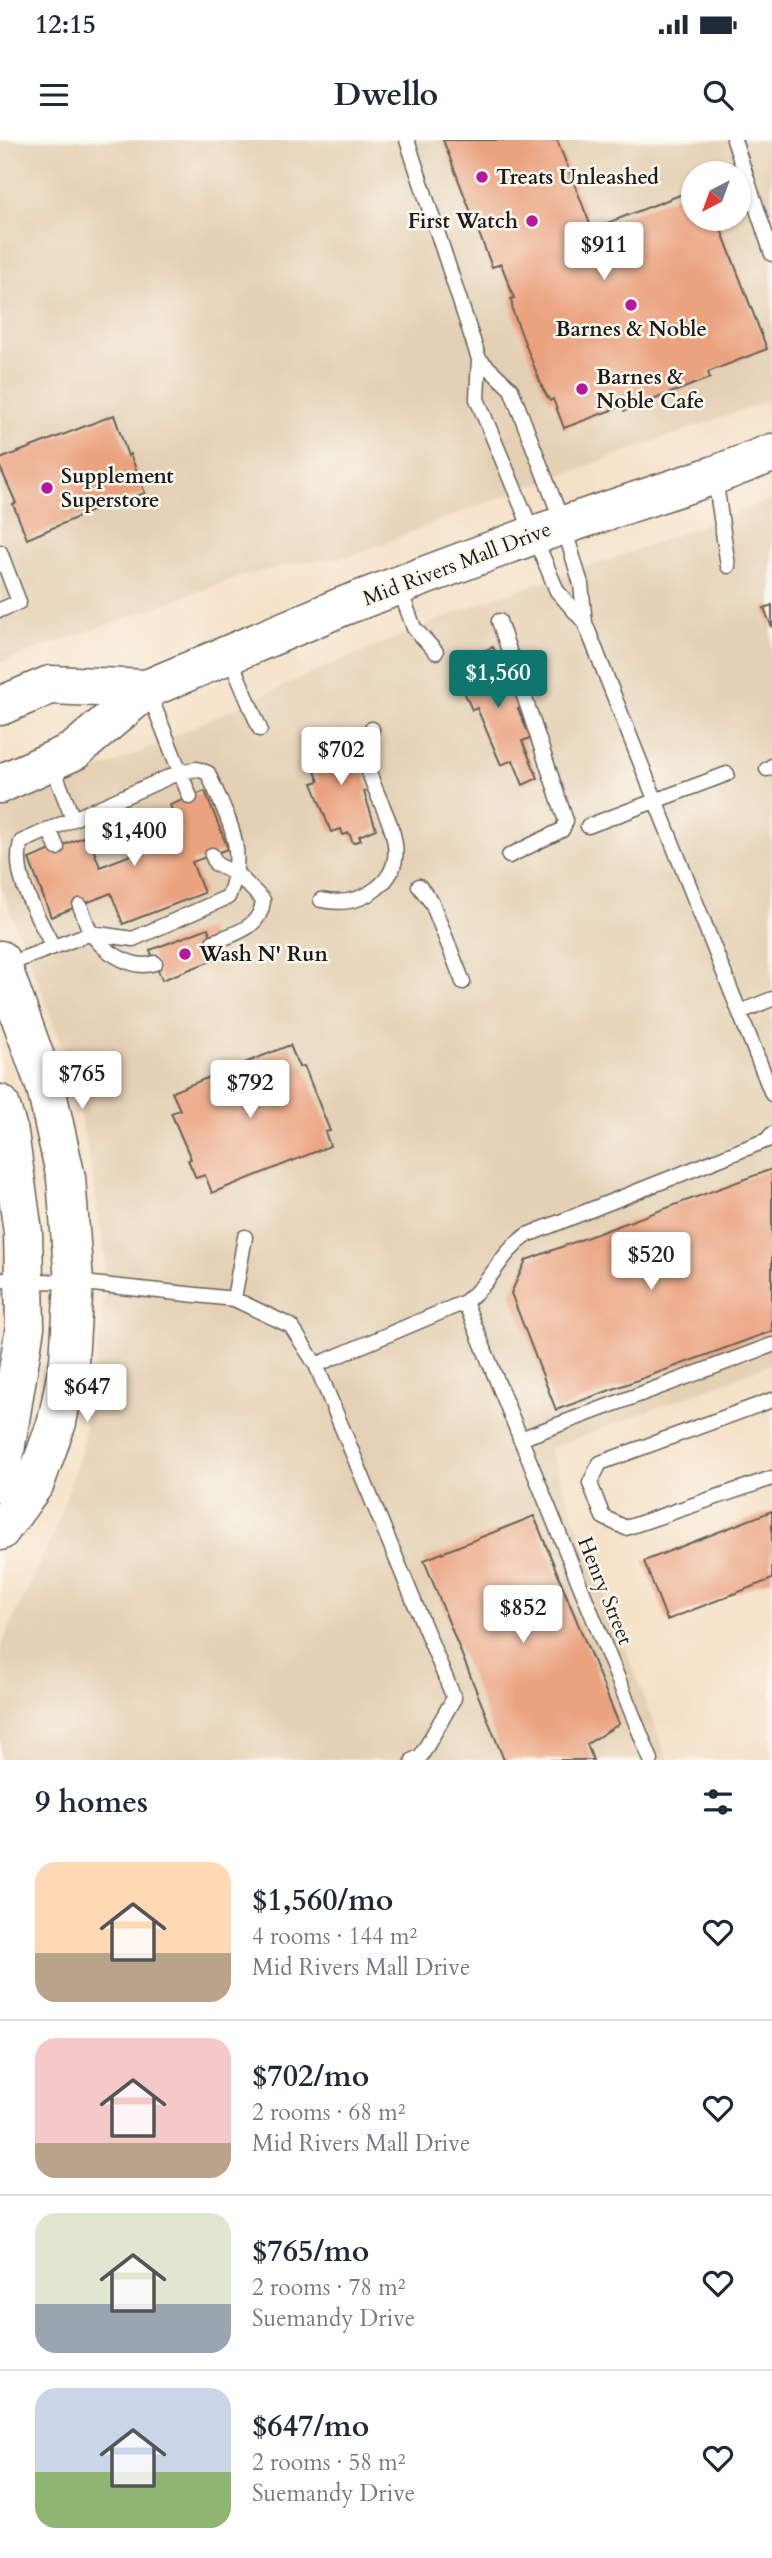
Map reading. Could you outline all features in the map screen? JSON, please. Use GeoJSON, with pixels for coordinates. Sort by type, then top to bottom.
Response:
{"type":"FeatureCollection","features":[{"type":"Feature","properties":{"kind":"main road","name":"Mid Rivers Mall Drive"},"geometry":{"type":"LineString","coordinates":[[0,784],[74,751],[147,689],[341,607],[547,530],[715,475],[772,453]]}},
{"type":"Feature","properties":{"kind":"main road","name":"Mid Rivers Mall Drive"},"geometry":{"type":"LineString","coordinates":[[0,706],[50,685],[147,689]]}},
{"type":"Feature","properties":{"kind":"main road"},"geometry":{"type":"LineString","coordinates":[[0,1531],[35,1483],[57,1422],[69,1361],[74,1283],[66,1178],[46,1088],[1,963]]}},
{"type":"Feature","properties":{"kind":"main road"},"geometry":{"type":"LineString","coordinates":[[0,1104],[9,1133],[23,1232],[12,1281],[25,1327],[0,1482]]}},
{"type":"Feature","properties":{"kind":"lane"},"geometry":{"type":"LineString","coordinates":[[407,140],[479,359],[477,399],[547,530],[581,584],[585,623],[658,800],[772,1094]]}},
{"type":"Feature","properties":{"kind":"lane"},"geometry":{"type":"LineString","coordinates":[[734,140],[772,254]]}},
{"type":"Feature","properties":{"kind":"lane"},"geometry":{"type":"LineString","coordinates":[[479,359],[511,389],[547,530],[557,591],[585,623]]}},
{"type":"Feature","properties":{"kind":"lane"},"geometry":{"type":"LineString","coordinates":[[715,475],[728,566]]}},
{"type":"Feature","properties":{"kind":"lane"},"geometry":{"type":"LineString","coordinates":[[0,552],[19,602],[0,610]]}},
{"type":"Feature","properties":{"kind":"lane"},"geometry":{"type":"LineString","coordinates":[[399,586],[414,628],[436,652]]}},
{"type":"Feature","properties":{"kind":"lane"},"geometry":{"type":"LineString","coordinates":[[499,621],[566,821],[562,830],[509,856]]}},
{"type":"Feature","properties":{"kind":"lane"},"geometry":{"type":"LineString","coordinates":[[229,656],[260,729]]}},
{"type":"Feature","properties":{"kind":"lane"},"geometry":{"type":"LineString","coordinates":[[147,689],[190,797]]}},
{"type":"Feature","properties":{"kind":"lane"},"geometry":{"type":"LineString","coordinates":[[321,900],[343,904],[374,891],[389,878],[398,860],[392,832],[365,759],[372,729]]}},
{"type":"Feature","properties":{"kind":"lane"},"geometry":{"type":"LineString","coordinates":[[51,761],[73,819]]}},
{"type":"Feature","properties":{"kind":"lane"},"geometry":{"type":"LineString","coordinates":[[1,963],[52,947],[91,933],[133,939],[228,897],[237,875],[237,843],[208,773],[197,769],[180,772],[21,842],[16,857],[19,871],[52,947]]}},
{"type":"Feature","properties":{"kind":"lane"},"geometry":{"type":"LineString","coordinates":[[588,826],[727,774]]}},
{"type":"Feature","properties":{"kind":"lane"},"geometry":{"type":"LineString","coordinates":[[49,829],[57,848]]}},
{"type":"Feature","properties":{"kind":"lane"},"geometry":{"type":"LineString","coordinates":[[212,855],[216,864],[237,875],[263,900],[263,911],[245,930],[213,942]]}},
{"type":"Feature","properties":{"kind":"lane"},"geometry":{"type":"LineString","coordinates":[[419,886],[432,903],[463,982]]}},
{"type":"Feature","properties":{"kind":"lane"},"geometry":{"type":"LineString","coordinates":[[80,906],[91,933],[120,957],[135,965],[155,963]]}},
{"type":"Feature","properties":{"kind":"lane"},"geometry":{"type":"LineString","coordinates":[[740,1012],[772,999]]}},
{"type":"Feature","properties":{"kind":"lane"},"geometry":{"type":"LineString","coordinates":[[316,1365],[465,1302],[484,1287],[506,1251],[527,1235],[767,1140],[772,1133]]}},
{"type":"Feature","properties":{"kind":"lane"},"geometry":{"type":"LineString","coordinates":[[234,1299],[245,1237]]}},
{"type":"Feature","properties":{"kind":"lane"},"geometry":{"type":"LineString","coordinates":[[12,1281],[74,1283],[234,1299],[291,1326],[316,1365],[454,1698],[421,1756],[412,1760]]}},
{"type":"Feature","properties":{"kind":"lane","name":"Henry Street"},"geometry":{"type":"LineString","coordinates":[[465,1302],[652,1760]]}},
{"type":"Feature","properties":{"kind":"lane"},"geometry":{"type":"LineString","coordinates":[[520,1439],[772,1345]]}},
{"type":"Feature","properties":{"kind":"lane"},"geometry":{"type":"LineString","coordinates":[[772,1400],[600,1462],[590,1483],[603,1517],[626,1528],[772,1478]]}},
{"type":"Feature","properties":{"kind":"shaded area"},"geometry":{"type":"Polygon","coordinates":[[[0,140],[772,140],[772,399],[466,510],[352,556],[303,562],[242,576],[0,663],[0,140]]]}},
{"type":"Feature","properties":{"kind":"shaded area"},"geometry":{"type":"Polygon","coordinates":[[[772,499],[772,1364],[549,1449],[668,1760],[0,1760],[0,1648],[55,1530],[80,1455],[103,1322],[105,1257],[88,1151],[65,1053],[0,885],[0,813],[7,806],[115,763],[325,667],[488,600],[625,554],[772,499]]]}},
{"type":"Feature","properties":{"kind":"building","name":"Barnes & Noble"},"geometry":{"type":"Polygon","coordinates":[[[443,140],[557,140],[592,229],[681,195],[681,231],[722,231],[767,349],[708,372],[710,378],[624,411],[622,406],[564,428],[553,399],[550,401],[543,389],[513,312],[511,299],[514,298],[501,264],[492,267],[443,140]]]}},
{"type":"Feature","properties":{"kind":"building"},"geometry":{"type":"Polygon","coordinates":[[[114,415],[128,456],[130,454],[145,493],[92,511],[27,539],[13,504],[16,503],[0,467],[0,459],[114,415]]]}},
{"type":"Feature","properties":{"kind":"building"},"geometry":{"type":"Polygon","coordinates":[[[772,605],[772,628],[764,608],[772,605]]]}},
{"type":"Feature","properties":{"kind":"building"},"geometry":{"type":"Polygon","coordinates":[[[493,647],[521,707],[518,709],[527,730],[530,729],[533,737],[522,741],[538,778],[523,785],[513,760],[501,765],[477,708],[472,710],[462,687],[468,685],[458,661],[493,647]]]}},
{"type":"Feature","properties":{"kind":"building"},"geometry":{"type":"Polygon","coordinates":[[[329,731],[331,738],[341,734],[354,767],[361,764],[369,789],[364,792],[376,829],[359,836],[361,840],[353,843],[349,833],[343,835],[341,829],[331,832],[312,783],[319,781],[306,749],[315,745],[313,737],[329,731]]]}},
{"type":"Feature","properties":{"kind":"building"},"geometry":{"type":"Polygon","coordinates":[[[205,791],[228,849],[192,862],[204,893],[123,924],[111,893],[51,917],[29,859],[88,835],[100,867],[182,835],[170,805],[205,791]]]}},
{"type":"Feature","properties":{"kind":"building","name":"Wash N' Run"},"geometry":{"type":"Polygon","coordinates":[[[208,928],[219,958],[162,980],[150,950],[208,928]]]}},
{"type":"Feature","properties":{"kind":"building"},"geometry":{"type":"Polygon","coordinates":[[[290,1045],[299,1067],[304,1066],[330,1131],[325,1132],[330,1146],[212,1193],[205,1175],[196,1178],[188,1160],[191,1159],[171,1113],[180,1110],[172,1092],[290,1045]]]}},
{"type":"Feature","properties":{"kind":"building"},"geometry":{"type":"Polygon","coordinates":[[[772,1169],[772,1331],[556,1410],[511,1293],[526,1260],[772,1169]]]}},
{"type":"Feature","properties":{"kind":"building"},"geometry":{"type":"Polygon","coordinates":[[[772,1511],[772,1579],[667,1620],[644,1561],[772,1511]]]}},
{"type":"Feature","properties":{"kind":"building"},"geometry":{"type":"Polygon","coordinates":[[[534,1516],[619,1724],[587,1744],[593,1760],[504,1760],[424,1560],[534,1516]]]}},
{"type":"Feature","properties":{"kind":"place","name":"Treats Unleashed"},"geometry":{"type":"Point","coordinates":[482,177]}},
{"type":"Feature","properties":{"kind":"place","name":"First Watch"},"geometry":{"type":"Point","coordinates":[532,221]}},
{"type":"Feature","properties":{"kind":"place","name":"Barnes & Noble"},"geometry":{"type":"Point","coordinates":[631,305]}},
{"type":"Feature","properties":{"kind":"place","name":"Barnes & Noble Cafe"},"geometry":{"type":"Point","coordinates":[582,389]}},
{"type":"Feature","properties":{"kind":"place","name":"Supplement Superstore"},"geometry":{"type":"Point","coordinates":[47,488]}},
{"type":"Feature","properties":{"kind":"place","name":"Wash N' Run"},"geometry":{"type":"Point","coordinates":[185,954]}}]}
